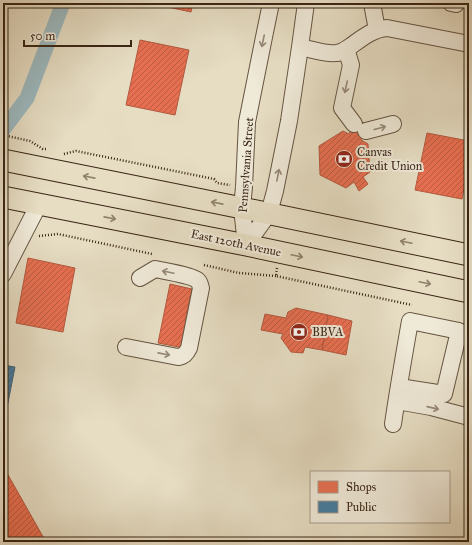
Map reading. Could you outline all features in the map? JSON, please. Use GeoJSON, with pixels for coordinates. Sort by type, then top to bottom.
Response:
{"type":"FeatureCollection","features":[{"type":"Feature","properties":{"kind":"main road"},"geometry":{"type":"LineString","coordinates":[[3,160],[469,254]]}},
{"type":"Feature","properties":{"kind":"main road","name":"East 120th Avenue"},"geometry":{"type":"LineString","coordinates":[[3,197],[246,245],[469,292]]}},
{"type":"Feature","properties":{"kind":"street","name":"Pennsylvania Street"},"geometry":{"type":"LineString","coordinates":[[246,245],[242,208],[248,122],[271,3]]}},
{"type":"Feature","properties":{"kind":"street","name":"Pennsylvania Street"},"geometry":{"type":"LineString","coordinates":[[246,245],[269,213],[275,191],[289,121],[306,3]]}},
{"type":"Feature","properties":{"kind":"street"},"geometry":{"type":"LineString","coordinates":[[372,3],[377,30]]}},
{"type":"Feature","properties":{"kind":"street"},"geometry":{"type":"LineString","coordinates":[[300,47],[337,53],[346,49],[367,35],[377,30],[387,28],[469,44]]}},
{"type":"Feature","properties":{"kind":"street"},"geometry":{"type":"LineString","coordinates":[[346,49],[351,65],[342,108],[360,127],[393,124]]}},
{"type":"Feature","properties":{"kind":"street"},"geometry":{"type":"LineString","coordinates":[[3,274],[39,204]]}},
{"type":"Feature","properties":{"kind":"street"},"geometry":{"type":"LineString","coordinates":[[126,347],[178,357],[186,353],[201,288],[200,283],[192,277],[155,269],[140,278]]}},
{"type":"Feature","properties":{"kind":"street"},"geometry":{"type":"LineString","coordinates":[[393,424],[410,321],[464,332],[444,394],[398,394]]}},
{"type":"Feature","properties":{"kind":"street"},"geometry":{"type":"LineString","coordinates":[[398,394],[431,407],[469,417]]}},
{"type":"Feature","properties":{"kind":"path"},"geometry":{"type":"LineString","coordinates":[[3,136],[15,138]]}},
{"type":"Feature","properties":{"kind":"path"},"geometry":{"type":"LineString","coordinates":[[22,237],[58,234],[156,255]]}},
{"type":"Feature","properties":{"kind":"path"},"geometry":{"type":"LineString","coordinates":[[201,265],[239,273],[276,276]]}},
{"type":"Feature","properties":{"kind":"building: Shops"},"geometry":{"type":"Polygon","coordinates":[[[149,3],[193,3],[191,12],[149,3]]]}},
{"type":"Feature","properties":{"kind":"building: Shops"},"geometry":{"type":"Polygon","coordinates":[[[140,40],[189,50],[175,115],[126,105],[140,40]]]}},
{"type":"Feature","properties":{"kind":"building: Shops","name":"Canvas Credit Union"},"geometry":{"type":"Polygon","coordinates":[[[357,119],[369,126],[361,140],[368,144],[370,172],[363,177],[368,184],[359,191],[354,182],[346,188],[320,175],[319,146],[343,131],[349,134],[357,119]]]}},
{"type":"Feature","properties":{"kind":"building: Shops"},"geometry":{"type":"Polygon","coordinates":[[[427,133],[469,141],[469,163],[462,199],[415,190],[427,133]]]}},
{"type":"Feature","properties":{"kind":"building: Shops"},"geometry":{"type":"Polygon","coordinates":[[[28,258],[75,268],[63,332],[16,323],[28,258]]]}},
{"type":"Feature","properties":{"kind":"building: Shops"},"geometry":{"type":"Polygon","coordinates":[[[170,284],[192,289],[185,321],[189,323],[184,348],[158,343],[170,284]]]}},
{"type":"Feature","properties":{"kind":"building: Shops","name":"BBVA"},"geometry":{"type":"Polygon","coordinates":[[[296,308],[328,315],[322,350],[305,347],[303,353],[291,352],[281,338],[283,334],[261,330],[265,314],[286,318],[288,312],[296,308]]]}},
{"type":"Feature","properties":{"kind":"building: Shops"},"geometry":{"type":"Polygon","coordinates":[[[328,315],[352,321],[346,355],[322,350],[328,315]]]}},
{"type":"Feature","properties":{"kind":"building: Shops"},"geometry":{"type":"Polygon","coordinates":[[[3,466],[46,542],[3,542],[3,466]]]}},
{"type":"Feature","properties":{"kind":"building: Public"},"geometry":{"type":"Polygon","coordinates":[[[3,365],[15,367],[3,428],[3,365]]]}},
{"type":"Feature","properties":{"kind":"waterway"},"geometry":{"type":"LineString","coordinates":[[3,130],[27,98],[63,3]]}},
{"type":"Feature","properties":{"kind":"place","name":"Canvas Credit Union"},"geometry":{"type":"Point","coordinates":[344,159]}},
{"type":"Feature","properties":{"kind":"place","name":"BBVA"},"geometry":{"type":"Point","coordinates":[299,332]}}]}
